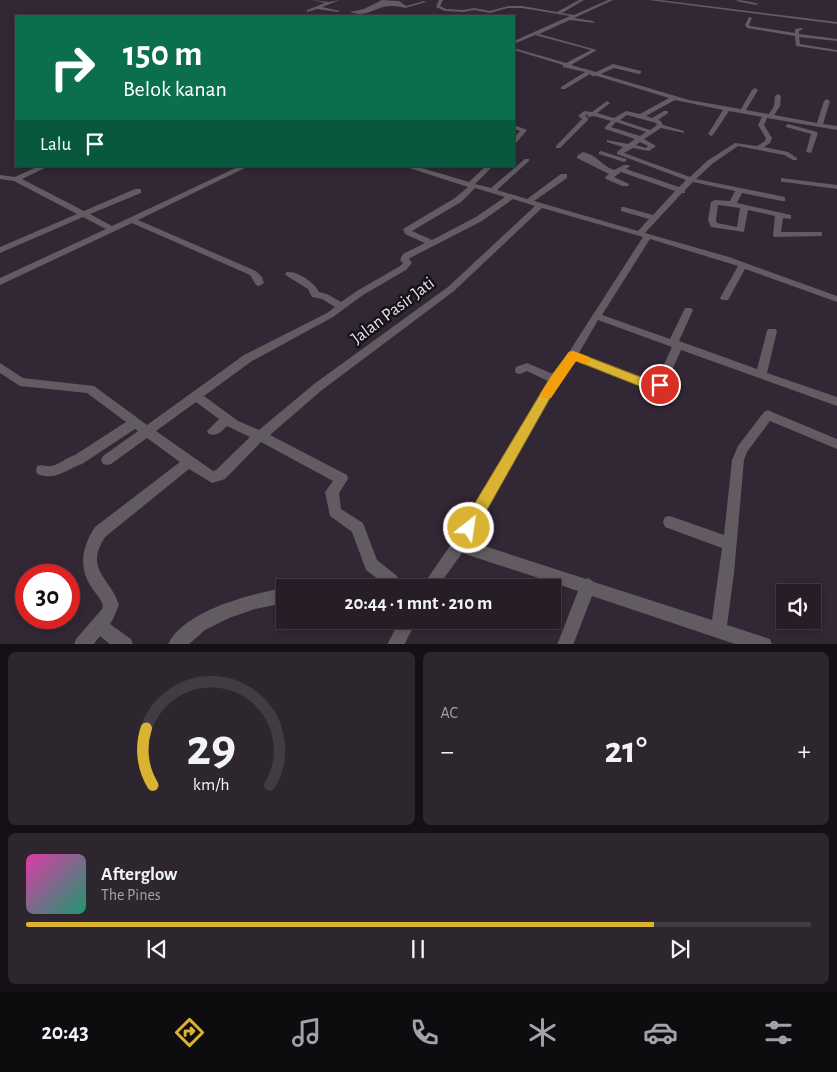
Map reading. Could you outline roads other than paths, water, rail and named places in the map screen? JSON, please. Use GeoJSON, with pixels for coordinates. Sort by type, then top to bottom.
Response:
{"type":"FeatureCollection","features":[{"type":"Feature","properties":{"kind":"street"},"geometry":{"type":"LineString","coordinates":[[314,0],[330,3]]}},
{"type":"Feature","properties":{"kind":"street"},"geometry":{"type":"LineString","coordinates":[[308,11],[338,0]]}},
{"type":"Feature","properties":{"kind":"street"},"geometry":{"type":"LineString","coordinates":[[352,12],[360,13],[371,9],[385,0],[400,2],[405,7],[426,2],[417,0]]}},
{"type":"Feature","properties":{"kind":"street"},"geometry":{"type":"LineString","coordinates":[[441,0],[438,7],[445,10],[463,11],[474,8],[491,12],[511,7],[593,22]]}},
{"type":"Feature","properties":{"kind":"street"},"geometry":{"type":"LineString","coordinates":[[434,1],[441,0]]}},
{"type":"Feature","properties":{"kind":"street"},"geometry":{"type":"LineString","coordinates":[[556,14],[582,0]]}},
{"type":"Feature","properties":{"kind":"street"},"geometry":{"type":"LineString","coordinates":[[515,43],[611,0]]}},
{"type":"Feature","properties":{"kind":"street"},"geometry":{"type":"LineString","coordinates":[[651,0],[826,24],[837,23]]}},
{"type":"Feature","properties":{"kind":"street"},"geometry":{"type":"LineString","coordinates":[[692,5],[699,0]]}},
{"type":"Feature","properties":{"kind":"street"},"geometry":{"type":"LineString","coordinates":[[734,11],[738,1],[756,4]]}},
{"type":"Feature","properties":{"kind":"street"},"geometry":{"type":"LineString","coordinates":[[317,8],[338,12]]}},
{"type":"Feature","properties":{"kind":"street"},"geometry":{"type":"LineString","coordinates":[[750,18],[747,26],[749,27],[837,40]]}},
{"type":"Feature","properties":{"kind":"street"},"geometry":{"type":"LineString","coordinates":[[799,23],[801,28]]}},
{"type":"Feature","properties":{"kind":"street"},"geometry":{"type":"LineString","coordinates":[[801,28],[797,30],[798,45],[837,50]]}},
{"type":"Feature","properties":{"kind":"street"},"geometry":{"type":"LineString","coordinates":[[801,28],[810,30]]}},
{"type":"Feature","properties":{"kind":"street"},"geometry":{"type":"LineString","coordinates":[[817,31],[824,32]]}},
{"type":"Feature","properties":{"kind":"street"},"geometry":{"type":"LineString","coordinates":[[535,34],[596,50],[596,52],[565,66]]}},
{"type":"Feature","properties":{"kind":"street"},"geometry":{"type":"LineString","coordinates":[[515,49],[674,98],[742,112],[814,132],[809,152]]}},
{"type":"Feature","properties":{"kind":"street"},"geometry":{"type":"LineString","coordinates":[[563,88],[591,74],[613,66],[639,72]]}},
{"type":"Feature","properties":{"kind":"street"},"geometry":{"type":"LineString","coordinates":[[742,112],[754,90]]}},
{"type":"Feature","properties":{"kind":"street"},"geometry":{"type":"LineString","coordinates":[[758,148],[764,146],[769,140],[762,128],[766,118],[777,106],[778,96]]}},
{"type":"Feature","properties":{"kind":"street"},"geometry":{"type":"LineString","coordinates":[[641,116],[674,98]]}},
{"type":"Feature","properties":{"kind":"street"},"geometry":{"type":"LineString","coordinates":[[819,125],[827,101]]}},
{"type":"Feature","properties":{"kind":"street"},"geometry":{"type":"LineString","coordinates":[[558,147],[587,114],[607,103]]}},
{"type":"Feature","properties":{"kind":"street"},"geometry":{"type":"LineString","coordinates":[[711,134],[727,109]]}},
{"type":"Feature","properties":{"kind":"street"},"geometry":{"type":"LineString","coordinates":[[653,120],[666,112]]}},
{"type":"Feature","properties":{"kind":"street"},"geometry":{"type":"LineString","coordinates":[[609,141],[647,150],[653,146],[640,139],[608,129],[615,120],[626,113],[653,120],[660,123],[660,126],[682,132]]}},
{"type":"Feature","properties":{"kind":"street"},"geometry":{"type":"LineString","coordinates":[[587,114],[615,120],[651,132]]}},
{"type":"Feature","properties":{"kind":"street"},"geometry":{"type":"LineString","coordinates":[[766,118],[837,128]]}},
{"type":"Feature","properties":{"kind":"street"},"geometry":{"type":"LineString","coordinates":[[616,155],[660,126]]}},
{"type":"Feature","properties":{"kind":"street"},"geometry":{"type":"LineString","coordinates":[[515,127],[524,130],[515,141]]}},
{"type":"Feature","properties":{"kind":"street"},"geometry":{"type":"LineString","coordinates":[[434,579],[459,545],[555,379],[573,356],[654,218],[692,180],[736,144],[786,153],[795,159]]}},
{"type":"Feature","properties":{"kind":"street"},"geometry":{"type":"LineString","coordinates":[[601,153],[616,155],[692,180],[782,199]]}},
{"type":"Feature","properties":{"kind":"street"},"geometry":{"type":"LineString","coordinates":[[492,191],[527,160]]}},
{"type":"Feature","properties":{"kind":"street"},"geometry":{"type":"LineString","coordinates":[[625,184],[609,178],[632,161]]}},
{"type":"Feature","properties":{"kind":"street"},"geometry":{"type":"LineString","coordinates":[[16,179],[44,167]]}},
{"type":"Feature","properties":{"kind":"street"},"geometry":{"type":"LineString","coordinates":[[0,282],[244,167]]}},
{"type":"Feature","properties":{"kind":"street"},"geometry":{"type":"LineString","coordinates":[[409,167],[743,265],[837,299]]}},
{"type":"Feature","properties":{"kind":"street"},"geometry":{"type":"LineString","coordinates":[[432,243],[408,232],[407,229],[458,200],[489,167]]}},
{"type":"Feature","properties":{"kind":"street"},"geometry":{"type":"LineString","coordinates":[[602,168],[682,191]]}},
{"type":"Feature","properties":{"kind":"street"},"geometry":{"type":"LineString","coordinates":[[527,202],[564,176]]}},
{"type":"Feature","properties":{"kind":"street"},"geometry":{"type":"LineString","coordinates":[[0,177],[16,179],[112,229]]}},
{"type":"Feature","properties":{"kind":"street"},"geometry":{"type":"LineString","coordinates":[[784,180],[837,187]]}},
{"type":"Feature","properties":{"kind":"street"},"geometry":{"type":"LineString","coordinates":[[733,204],[739,190]]}},
{"type":"Feature","properties":{"kind":"street"},"geometry":{"type":"LineString","coordinates":[[0,250],[138,191]]}},
{"type":"Feature","properties":{"kind":"street"},"geometry":{"type":"LineString","coordinates":[[107,460],[248,358],[330,315],[341,306],[403,268],[408,264],[404,260],[406,256],[479,219],[511,197]]}},
{"type":"Feature","properties":{"kind":"street"},"geometry":{"type":"LineString","coordinates":[[744,207],[741,230],[714,225],[712,220],[715,202],[733,204],[784,216],[777,235],[818,234]]}},
{"type":"Feature","properties":{"kind":"street","name":"Jalan Pasir Jati"},"geometry":{"type":"LineString","coordinates":[[0,367],[20,382],[90,389],[189,462],[212,477],[219,476],[249,445],[261,437],[318,387],[451,288],[540,206]]}},
{"type":"Feature","properties":{"kind":"street"},"geometry":{"type":"LineString","coordinates":[[624,209],[654,218]]}},
{"type":"Feature","properties":{"kind":"street"},"geometry":{"type":"LineString","coordinates":[[132,220],[253,273],[257,277],[259,284]]}},
{"type":"Feature","properties":{"kind":"street"},"geometry":{"type":"LineString","coordinates":[[725,298],[743,265]]}},
{"type":"Feature","properties":{"kind":"street"},"geometry":{"type":"LineString","coordinates":[[290,274],[311,286],[315,295],[324,296],[341,306]]}},
{"type":"Feature","properties":{"kind":"street"},"geometry":{"type":"LineString","coordinates":[[573,356],[656,387],[660,385],[688,310]]}},
{"type":"Feature","properties":{"kind":"street"},"geometry":{"type":"LineString","coordinates":[[596,316],[837,402]]}},
{"type":"Feature","properties":{"kind":"street"},"geometry":{"type":"LineString","coordinates":[[761,375],[772,331]]}},
{"type":"Feature","properties":{"kind":"street"},"geometry":{"type":"LineString","coordinates":[[520,370],[527,367],[555,379]]}},
{"type":"Feature","properties":{"kind":"street"},"geometry":{"type":"LineString","coordinates":[[196,396],[227,419],[342,480],[332,492],[335,512],[358,528],[371,565],[389,579]]}},
{"type":"Feature","properties":{"kind":"street"},"geometry":{"type":"LineString","coordinates":[[718,629],[727,573],[728,543],[738,460],[742,450],[765,417],[772,415],[837,444]]}},
{"type":"Feature","properties":{"kind":"street"},"geometry":{"type":"LineString","coordinates":[[213,430],[227,419]]}},
{"type":"Feature","properties":{"kind":"street"},"geometry":{"type":"LineString","coordinates":[[42,470],[52,472],[72,461],[78,460],[136,422]]}},
{"type":"Feature","properties":{"kind":"street"},"geometry":{"type":"LineString","coordinates":[[82,644],[108,614],[111,605],[91,570],[90,556],[96,539],[106,526],[189,462]]}},
{"type":"Feature","properties":{"kind":"street"},"geometry":{"type":"LineString","coordinates":[[670,522],[728,543]]}},
{"type":"Feature","properties":{"kind":"street"},"geometry":{"type":"LineString","coordinates":[[459,545],[764,644]]}},
{"type":"Feature","properties":{"kind":"street"},"geometry":{"type":"LineString","coordinates":[[565,644],[588,586]]}},
{"type":"Feature","properties":{"kind":"street"},"geometry":{"type":"LineString","coordinates":[[176,644],[197,625],[210,617],[257,601],[276,597]]}},
{"type":"Feature","properties":{"kind":"street"},"geometry":{"type":"LineString","coordinates":[[99,625],[125,644]]}},
{"type":"Feature","properties":{"kind":"street"},"geometry":{"type":"LineString","coordinates":[[395,644],[404,629]]}}]}
